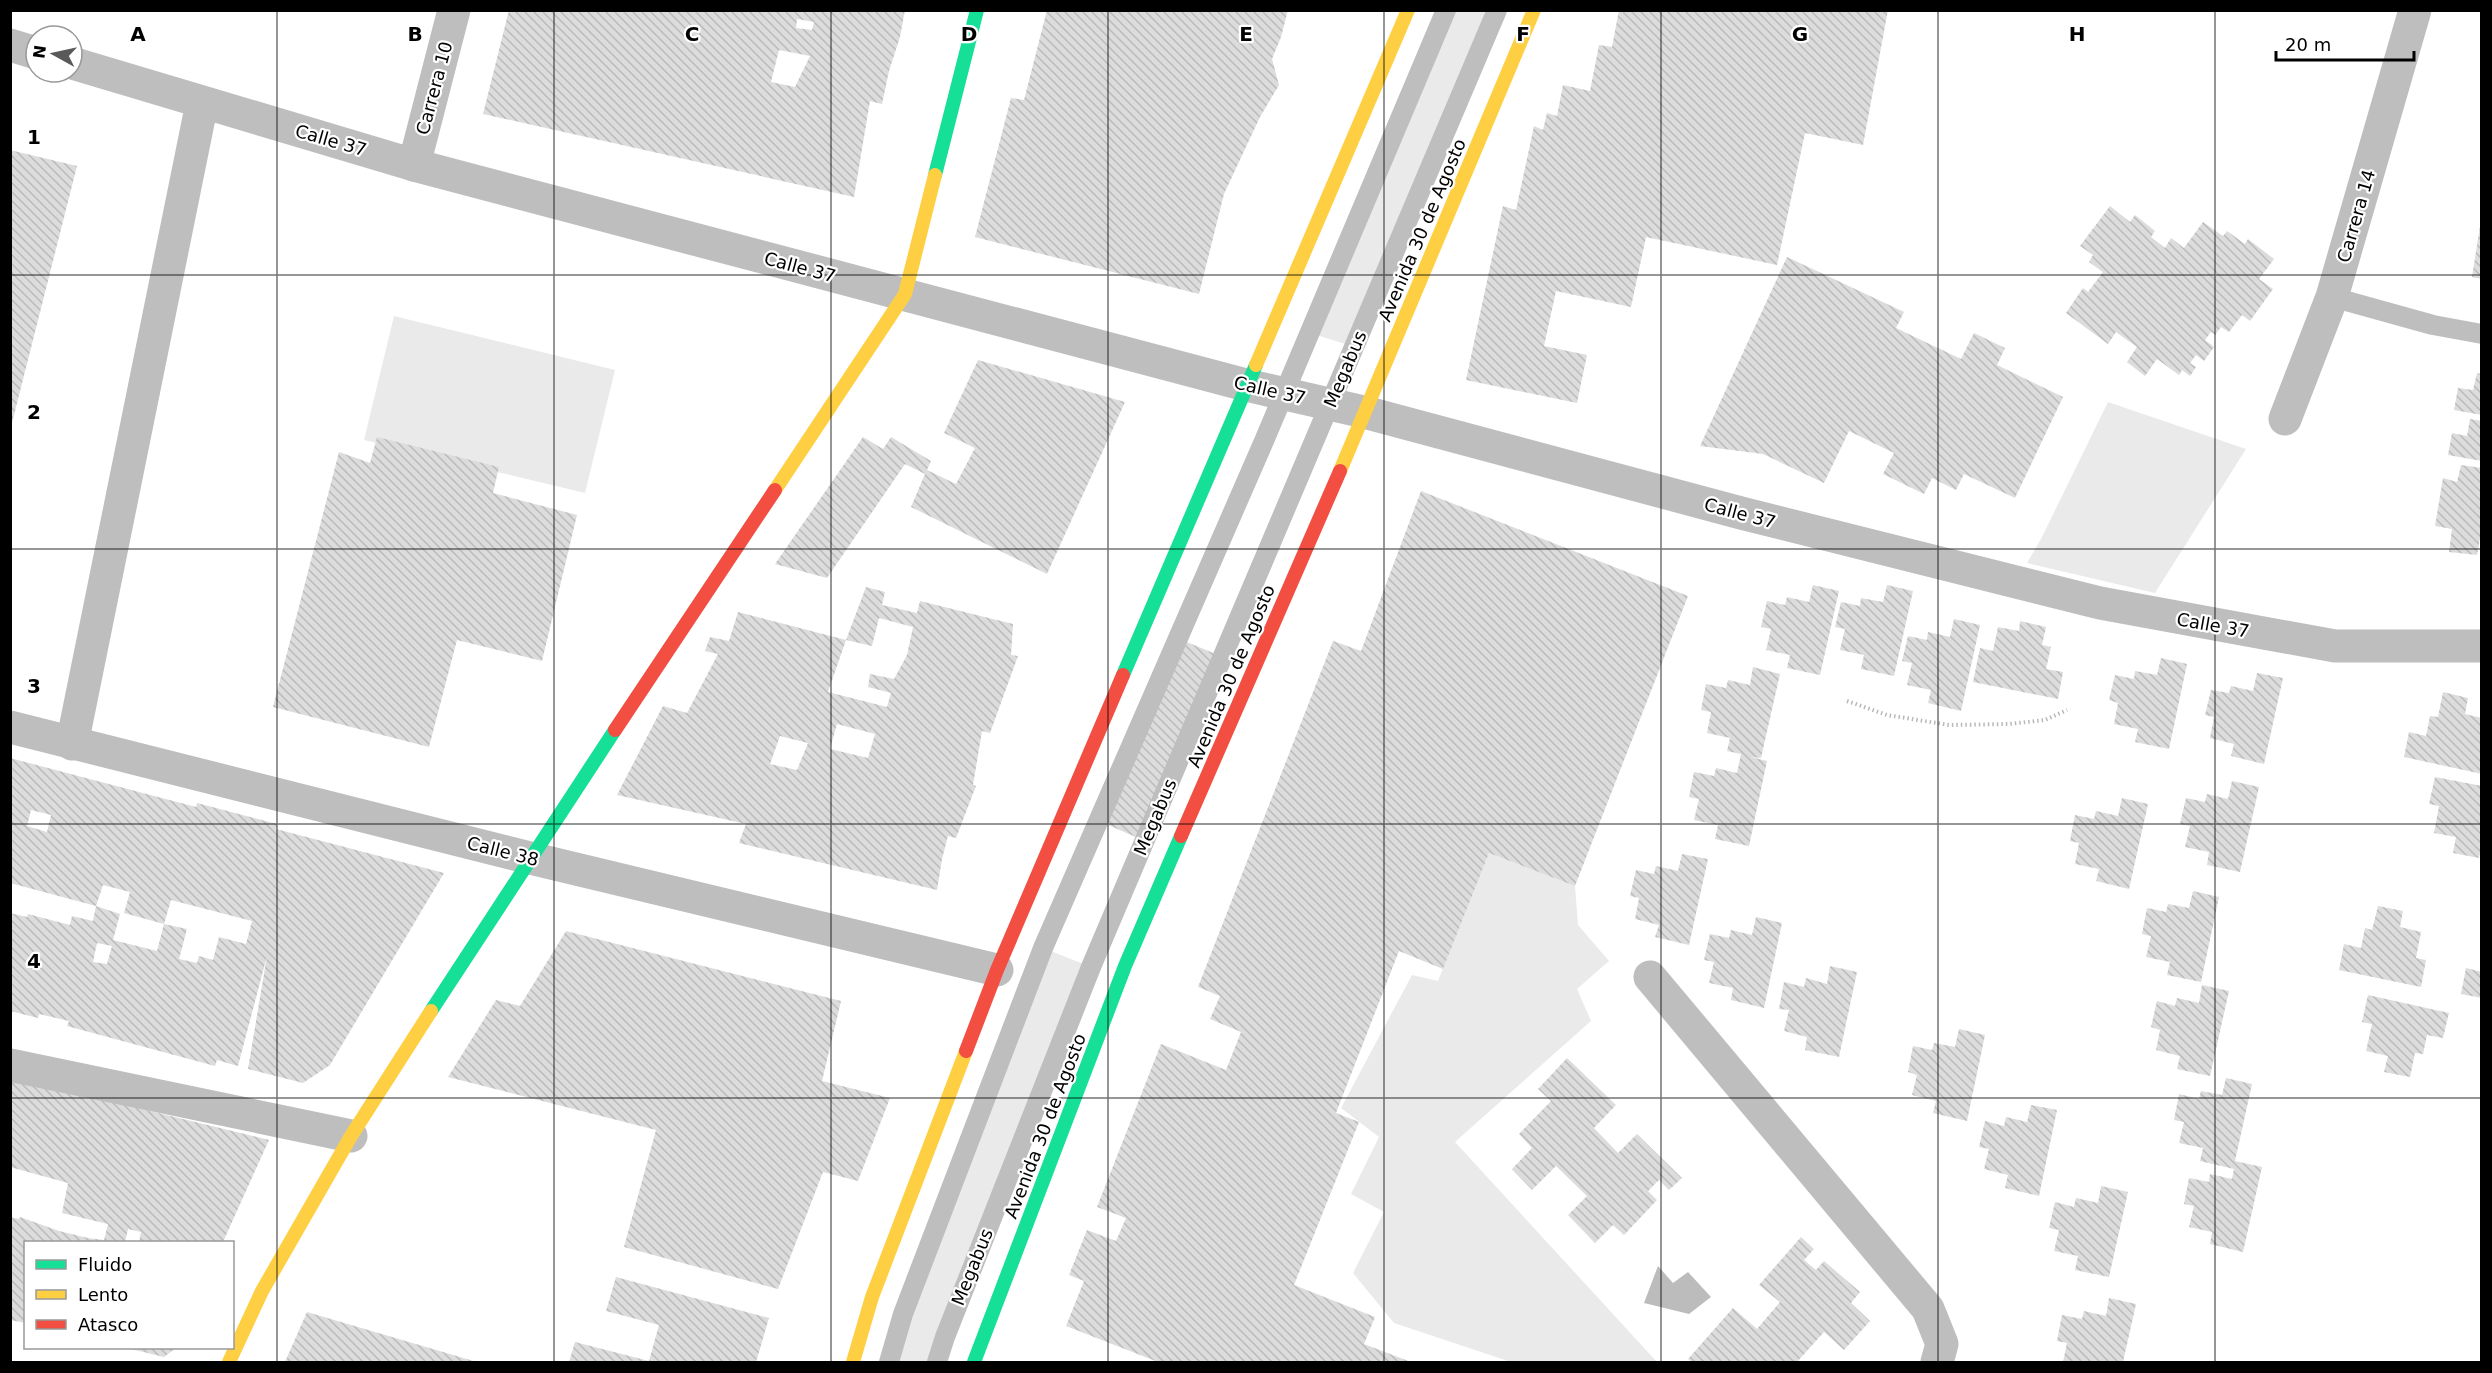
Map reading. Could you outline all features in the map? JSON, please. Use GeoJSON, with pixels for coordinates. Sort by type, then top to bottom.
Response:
{"type":"FeatureCollection","features":[{"type":"Feature","properties":{"kind":"main road"},"geometry":{"type":"LineString","coordinates":[[229,1362],[262,1291],[351,1136],[530,858],[905,294],[977,10]]}},
{"type":"Feature","properties":{"kind":"main road"},"geometry":{"type":"LineString","coordinates":[[853,1362],[872,1297],[997,970],[1408,10]]}},
{"type":"Feature","properties":{"kind":"main road","name":"Avenida 30 de Agosto"},"geometry":{"type":"LineString","coordinates":[[979,1358],[1125,966],[1364,412],[1534,10]]}},
{"type":"Feature","properties":{"kind":"street","name":"Carrera 10"},"geometry":{"type":"LineString","coordinates":[[414,165],[454,10]]}},
{"type":"Feature","properties":{"kind":"street","name":"Carrera 14"},"geometry":{"type":"LineString","coordinates":[[2285,418],[2332,297],[2415,10]]}},
{"type":"Feature","properties":{"kind":"street","name":"Calle 37"},"geometry":{"type":"LineString","coordinates":[[84,67],[414,165],[1246,385],[1364,412],[1752,516],[2100,603],[2335,646],[2481,646]]}},
{"type":"Feature","properties":{"kind":"street"},"geometry":{"type":"LineString","coordinates":[[72,744],[202,103]]}},
{"type":"Feature","properties":{"kind":"street","name":"Calle 38"},"geometry":{"type":"LineString","coordinates":[[10,727],[530,858],[997,970]]}},
{"type":"Feature","properties":{"kind":"street"},"geometry":{"type":"LineString","coordinates":[[1650,977],[1928,1309],[1942,1344],[1937,1362]]}},
{"type":"Feature","properties":{"kind":"street"},"geometry":{"type":"LineString","coordinates":[[10,1065],[351,1136]]}},
{"type":"Feature","properties":{"kind":"lane"},"geometry":{"type":"LineString","coordinates":[[889,1362],[903,1314],[1043,948],[1283,394],[1446,10]]}},
{"type":"Feature","properties":{"kind":"lane","name":"Megabus"},"geometry":{"type":"LineString","coordinates":[[937,1362],[1091,967],[1497,10]]}},
{"type":"Feature","properties":{"kind":"lane"},"geometry":{"type":"LineString","coordinates":[[2332,297],[2433,325],[2481,334]]}},
{"type":"Feature","properties":{"kind":"path"},"geometry":{"type":"LineString","coordinates":[[1847,701],[1887,715],[1949,724],[2009,724],[2045,720],[2067,710]]}},
{"type":"Feature","properties":{"kind":"shaded area"},"geometry":{"type":"Polygon","coordinates":[[[1446,11],[1497,11],[1355,347],[1310,333],[1446,11]]]}},
{"type":"Feature","properties":{"kind":"shaded area"},"geometry":{"type":"Polygon","coordinates":[[[394,316],[615,370],[585,493],[364,440],[394,316]]]}},
{"type":"Feature","properties":{"kind":"shaded area"},"geometry":{"type":"Polygon","coordinates":[[[2108,402],[2246,449],[2155,593],[2027,563],[2108,402]]]}},
{"type":"Feature","properties":{"kind":"shaded area"},"geometry":{"type":"Polygon","coordinates":[[[1489,853],[1575,886],[1578,925],[1609,961],[1577,989],[1591,1021],[1455,1142],[1657,1362],[1511,1362],[1394,1323],[1353,1273],[1384,1212],[1351,1194],[1379,1137],[1341,1108],[1412,975],[1438,981],[1489,853]]]}},
{"type":"Feature","properties":{"kind":"shaded area"},"geometry":{"type":"Polygon","coordinates":[[[1043,948],[1091,967],[937,1362],[889,1362],[1043,948]]]}},
{"type":"Feature","properties":{"kind":"shaded area"},"geometry":{"type":"Polygon","coordinates":[[[1658,1266],[1673,1283],[1688,1272],[1711,1297],[1689,1314],[1644,1303],[1658,1266]]]}},
{"type":"Feature","properties":{"kind":"building"},"geometry":{"type":"Polygon","coordinates":[[[509,10],[905,10],[882,104],[870,101],[854,197],[483,114],[509,10]],[[797,19],[796,28],[812,30],[814,22],[797,19]],[[779,50],[771,82],[795,87],[810,56],[779,50]]]}},
{"type":"Feature","properties":{"kind":"building"},"geometry":{"type":"Polygon","coordinates":[[[1047,10],[1288,10],[1272,59],[1279,85],[1260,117],[1224,194],[1199,294],[975,237],[1011,98],[1024,100],[1047,10]]]}},
{"type":"Feature","properties":{"kind":"building"},"geometry":{"type":"Polygon","coordinates":[[[1619,10],[1888,10],[1863,145],[1805,133],[1777,265],[1646,237],[1631,307],[1556,291],[1544,346],[1587,355],[1577,403],[1466,380],[1503,206],[1516,210],[1534,126],[1543,130],[1547,113],[1557,116],[1563,85],[1590,91],[1599,45],[1612,47],[1619,10]]]}},
{"type":"Feature","properties":{"kind":"building"},"geometry":{"type":"Polygon","coordinates":[[[10,150],[77,166],[11,427],[10,427],[10,150]]]}},
{"type":"Feature","properties":{"kind":"building"},"geometry":{"type":"Polygon","coordinates":[[[2110,206],[2130,222],[2135,215],[2155,231],[2151,237],[2165,248],[2171,238],[2184,248],[2203,222],[2223,236],[2227,231],[2245,244],[2248,239],[2274,259],[2259,279],[2273,289],[2250,321],[2242,315],[2229,332],[2221,327],[2215,335],[2211,332],[2205,340],[2214,347],[2204,361],[2196,355],[2190,363],[2196,367],[2190,376],[2182,370],[2179,375],[2157,359],[2145,376],[2127,362],[2137,347],[2116,332],[2108,344],[2066,313],[2083,288],[2088,292],[2103,272],[2089,262],[2093,255],[2080,246],[2110,206]]]}},
{"type":"Feature","properties":{"kind":"building"},"geometry":{"type":"Polygon","coordinates":[[[2480,226],[2482,227],[2482,279],[2472,277],[2480,226]]]}},
{"type":"Feature","properties":{"kind":"building"},"geometry":{"type":"Polygon","coordinates":[[[1787,257],[1904,312],[1896,328],[1961,359],[1974,333],[2005,348],[1997,365],[2063,397],[2015,498],[1964,474],[1956,490],[1932,478],[1924,494],[1883,474],[1894,453],[1849,431],[1824,483],[1763,454],[1700,446],[1787,257]]]}},
{"type":"Feature","properties":{"kind":"building"},"geometry":{"type":"Polygon","coordinates":[[[978,360],[1125,402],[1047,574],[911,507],[925,474],[905,464],[827,578],[775,564],[863,437],[883,449],[891,437],[931,461],[927,470],[956,484],[975,448],[944,433],[978,360]]]}},
{"type":"Feature","properties":{"kind":"building"},"geometry":{"type":"Polygon","coordinates":[[[2477,373],[2482,374],[2482,415],[2454,410],[2458,388],[2473,390],[2477,373]]]}},
{"type":"Feature","properties":{"kind":"building"},"geometry":{"type":"Polygon","coordinates":[[[2470,419],[2482,421],[2482,461],[2448,455],[2452,433],[2467,436],[2470,419]]]}},
{"type":"Feature","properties":{"kind":"building"},"geometry":{"type":"Polygon","coordinates":[[[377,437],[499,467],[493,493],[577,515],[542,661],[457,640],[429,747],[273,707],[339,452],[370,463],[377,437]]]}},
{"type":"Feature","properties":{"kind":"building"},"geometry":{"type":"Polygon","coordinates":[[[2461,465],[2482,468],[2482,527],[2477,555],[2449,552],[2452,529],[2435,526],[2443,478],[2457,482],[2461,465]]]}},
{"type":"Feature","properties":{"kind":"building"},"geometry":{"type":"Polygon","coordinates":[[[1421,491],[1688,596],[1575,886],[1489,853],[1443,969],[1399,951],[1336,1113],[1359,1122],[1294,1285],[1375,1317],[1364,1344],[1411,1362],[1158,1362],[1066,1326],[1084,1281],[1069,1275],[1087,1230],[1116,1241],[1126,1218],[1097,1207],[1161,1044],[1226,1070],[1241,1032],[1210,1019],[1220,996],[1198,987],[1333,641],[1361,651],[1421,491]]]}},
{"type":"Feature","properties":{"kind":"building"},"geometry":{"type":"Polygon","coordinates":[[[1813,585],[1839,591],[1820,675],[1787,668],[1790,655],[1766,650],[1771,629],[1761,627],[1767,601],[1785,605],[1787,597],[1809,602],[1813,585]]]}},
{"type":"Feature","properties":{"kind":"building"},"geometry":{"type":"Polygon","coordinates":[[[1887,585],[1913,591],[1894,676],[1861,669],[1864,655],[1840,650],[1845,629],[1835,627],[1841,602],[1860,606],[1861,598],[1883,602],[1887,585]]]}},
{"type":"Feature","properties":{"kind":"building"},"geometry":{"type":"Polygon","coordinates":[[[866,587],[885,592],[882,605],[917,613],[920,601],[1013,624],[1011,655],[1018,656],[990,733],[982,731],[973,785],[976,786],[956,838],[948,836],[937,890],[739,843],[746,824],[617,795],[663,706],[687,713],[718,654],[705,651],[710,637],[729,641],[738,612],[846,640],[866,587]],[[879,618],[872,646],[846,640],[828,692],[887,707],[891,693],[868,687],[870,674],[894,679],[907,655],[913,627],[879,618]],[[837,724],[830,749],[868,758],[875,734],[837,724]],[[780,736],[770,764],[797,770],[808,743],[780,736]]]}},
{"type":"Feature","properties":{"kind":"building"},"geometry":{"type":"Polygon","coordinates":[[[1954,619],[1980,625],[1961,711],[1928,703],[1931,690],[1907,685],[1912,663],[1902,661],[1908,636],[1927,640],[1928,632],[1950,637],[1954,619]]]}},
{"type":"Feature","properties":{"kind":"building"},"geometry":{"type":"Polygon","coordinates":[[[2020,621],[2046,627],[2042,645],[2051,647],[2046,669],[2063,672],[2058,699],[1973,682],[1980,648],[1993,651],[1998,627],[2019,631],[2020,621]]]}},
{"type":"Feature","properties":{"kind":"building"},"geometry":{"type":"Polygon","coordinates":[[[1177,638],[1223,657],[1145,841],[1099,821],[1177,638]]]}},
{"type":"Feature","properties":{"kind":"building"},"geometry":{"type":"Polygon","coordinates":[[[2161,658],[2187,664],[2169,749],[2135,742],[2138,729],[2114,724],[2118,703],[2109,700],[2115,675],[2134,679],[2135,671],[2157,675],[2161,658]]]}},
{"type":"Feature","properties":{"kind":"building"},"geometry":{"type":"Polygon","coordinates":[[[1753,667],[1780,674],[1761,758],[1751,757],[1767,761],[1749,846],[1715,839],[1718,825],[1694,820],[1699,799],[1689,797],[1694,772],[1714,776],[1716,768],[1737,773],[1741,754],[1727,751],[1730,738],[1707,733],[1711,712],[1701,710],[1706,684],[1726,688],[1728,680],[1750,685],[1753,667]]]}},
{"type":"Feature","properties":{"kind":"building"},"geometry":{"type":"Polygon","coordinates":[[[2257,673],[2283,678],[2264,764],[2231,756],[2234,744],[2210,738],[2214,717],[2205,715],[2211,690],[2229,693],[2231,686],[2253,691],[2257,673]]]}},
{"type":"Feature","properties":{"kind":"building"},"geometry":{"type":"Polygon","coordinates":[[[2443,692],[2468,698],[2465,714],[2482,718],[2482,774],[2404,757],[2409,732],[2426,736],[2430,716],[2438,717],[2443,692]]]}},
{"type":"Feature","properties":{"kind":"building"},"geometry":{"type":"Polygon","coordinates":[[[10,758],[196,807],[197,803],[277,824],[276,829],[444,873],[330,1065],[303,1083],[248,1069],[267,956],[238,1066],[217,1060],[215,1066],[67,1026],[69,1021],[39,1014],[38,1018],[10,1011],[10,913],[27,917],[28,914],[70,925],[72,916],[93,921],[96,906],[10,883],[10,758]],[[31,810],[27,826],[47,832],[51,815],[31,810]],[[103,885],[96,906],[120,914],[113,940],[157,951],[164,924],[124,913],[130,892],[103,885]],[[171,900],[164,924],[187,929],[179,959],[197,963],[199,956],[213,960],[219,937],[246,944],[252,921],[171,900]],[[97,943],[93,962],[107,964],[112,946],[97,943]]]}},
{"type":"Feature","properties":{"kind":"building"},"geometry":{"type":"Polygon","coordinates":[[[2435,777],[2482,786],[2482,842],[2479,858],[2453,853],[2456,837],[2434,833],[2439,806],[2429,804],[2435,777]]]}},
{"type":"Feature","properties":{"kind":"building"},"geometry":{"type":"Polygon","coordinates":[[[2232,781],[2259,787],[2240,872],[2207,865],[2209,852],[2185,847],[2190,826],[2180,824],[2186,798],[2205,802],[2207,794],[2228,799],[2232,781]]]}},
{"type":"Feature","properties":{"kind":"building"},"geometry":{"type":"Polygon","coordinates":[[[2122,798],[2148,804],[2129,889],[2096,881],[2099,869],[2075,864],[2079,843],[2070,841],[2075,815],[2094,819],[2096,811],[2118,816],[2122,798]]]}},
{"type":"Feature","properties":{"kind":"building"},"geometry":{"type":"Polygon","coordinates":[[[1682,854],[1708,859],[1689,945],[1655,937],[1659,925],[1635,919],[1639,898],[1630,896],[1636,870],[1654,874],[1656,866],[1678,871],[1682,854]]]}},
{"type":"Feature","properties":{"kind":"building"},"geometry":{"type":"Polygon","coordinates":[[[2193,891],[2219,897],[2201,982],[2167,975],[2170,962],[2146,957],[2151,936],[2142,934],[2147,908],[2166,912],[2168,904],[2189,908],[2193,891]]]}},
{"type":"Feature","properties":{"kind":"building"},"geometry":{"type":"Polygon","coordinates":[[[2378,906],[2403,911],[2400,927],[2421,932],[2416,958],[2426,960],[2421,987],[2339,970],[2344,944],[2361,948],[2365,928],[2372,930],[2378,906]]]}},
{"type":"Feature","properties":{"kind":"building"},"geometry":{"type":"Polygon","coordinates":[[[1756,917],[1782,923],[1764,1008],[1731,1000],[1733,988],[1709,983],[1714,962],[1704,960],[1710,934],[1729,938],[1731,930],[1752,935],[1756,917]]]}},
{"type":"Feature","properties":{"kind":"building"},"geometry":{"type":"Polygon","coordinates":[[[566,931],[841,1001],[822,1081],[890,1098],[858,1181],[823,1172],[778,1289],[624,1247],[656,1130],[448,1077],[496,1000],[520,1006],[566,931]]]}},
{"type":"Feature","properties":{"kind":"building"},"geometry":{"type":"Polygon","coordinates":[[[1830,966],[1857,972],[1839,1057],[1805,1050],[1807,1037],[1784,1031],[1789,1010],[1779,1009],[1784,982],[1804,987],[1806,978],[1827,984],[1830,966]]]}},
{"type":"Feature","properties":{"kind":"building"},"geometry":{"type":"Polygon","coordinates":[[[2466,968],[2482,972],[2482,998],[2461,994],[2466,968]]]}},
{"type":"Feature","properties":{"kind":"building"},"geometry":{"type":"Polygon","coordinates":[[[2202,985],[2229,991],[2210,1076],[2177,1069],[2180,1056],[2156,1050],[2160,1030],[2151,1027],[2157,1001],[2175,1006],[2177,998],[2199,1003],[2202,985]]]}},
{"type":"Feature","properties":{"kind":"building"},"geometry":{"type":"Polygon","coordinates":[[[2368,995],[2449,1013],[2443,1038],[2427,1035],[2423,1054],[2415,1053],[2410,1077],[2384,1072],[2388,1056],[2366,1051],[2372,1024],[2362,1022],[2368,995]]]}},
{"type":"Feature","properties":{"kind":"building"},"geometry":{"type":"Polygon","coordinates":[[[1959,1029],[1985,1035],[1967,1121],[1933,1113],[1936,1101],[1912,1095],[1917,1075],[1908,1072],[1913,1046],[1932,1050],[1934,1043],[1955,1047],[1959,1029]]]}},
{"type":"Feature","properties":{"kind":"building"},"geometry":{"type":"Polygon","coordinates":[[[1567,1058],[1616,1105],[1594,1128],[1618,1153],[1637,1134],[1682,1178],[1669,1190],[1659,1180],[1648,1191],[1657,1200],[1624,1235],[1613,1225],[1595,1243],[1568,1215],[1587,1196],[1556,1166],[1532,1190],[1512,1169],[1532,1148],[1519,1134],[1551,1101],[1538,1089],[1567,1058]]]}},
{"type":"Feature","properties":{"kind":"building"},"geometry":{"type":"Polygon","coordinates":[[[10,1077],[269,1140],[223,1241],[139,1241],[141,1232],[128,1229],[125,1241],[24,1241],[24,1323],[10,1320],[10,1217],[19,1219],[20,1217],[59,1231],[104,1240],[108,1224],[62,1213],[68,1183],[10,1167],[10,1077]]]}},
{"type":"Feature","properties":{"kind":"building"},"geometry":{"type":"Polygon","coordinates":[[[2226,1078],[2252,1084],[2235,1161],[2262,1167],[2243,1252],[2210,1244],[2212,1232],[2189,1227],[2194,1206],[2184,1204],[2189,1178],[2209,1182],[2210,1174],[2232,1179],[2234,1169],[2200,1161],[2203,1148],[2179,1143],[2184,1122],[2174,1120],[2179,1094],[2199,1099],[2201,1091],[2222,1095],[2226,1078]]]}},
{"type":"Feature","properties":{"kind":"building"},"geometry":{"type":"Polygon","coordinates":[[[2031,1105],[2057,1110],[2039,1196],[2005,1188],[2008,1175],[1984,1169],[1989,1149],[1979,1147],[1985,1121],[2004,1126],[2006,1117],[2027,1122],[2031,1105]]]}},
{"type":"Feature","properties":{"kind":"building"},"geometry":{"type":"Polygon","coordinates":[[[2101,1186],[2128,1192],[2109,1277],[2075,1270],[2078,1256],[2054,1251],[2059,1230],[2049,1228],[2055,1202],[2074,1207],[2076,1198],[2098,1203],[2101,1186]]]}},
{"type":"Feature","properties":{"kind":"building"},"geometry":{"type":"Polygon","coordinates":[[[1801,1237],[1814,1249],[1804,1260],[1816,1270],[1824,1261],[1860,1292],[1851,1303],[1870,1321],[1844,1350],[1824,1332],[1797,1362],[1692,1362],[1688,1359],[1733,1308],[1757,1329],[1780,1302],[1759,1285],[1801,1237]]]}},
{"type":"Feature","properties":{"kind":"building"},"geometry":{"type":"Polygon","coordinates":[[[616,1277],[769,1318],[756,1362],[569,1362],[575,1342],[649,1361],[659,1325],[606,1311],[616,1277]]]}},
{"type":"Feature","properties":{"kind":"building"},"geometry":{"type":"Polygon","coordinates":[[[2109,1298],[2136,1304],[2123,1362],[2063,1362],[2067,1343],[2057,1341],[2062,1315],[2082,1319],[2084,1311],[2106,1316],[2109,1298]]]}},
{"type":"Feature","properties":{"kind":"building"},"geometry":{"type":"Polygon","coordinates":[[[307,1312],[477,1362],[285,1362],[307,1312]]]}},
{"type":"Feature","properties":{"kind":"building"},"geometry":{"type":"Polygon","coordinates":[[[131,1349],[175,1349],[164,1357],[131,1349]]]}},
{"type":"Feature","properties":{"kind":"traffic: fast"},"geometry":{"type":"LineString","coordinates":[[935,175],[977,10]]}},
{"type":"Feature","properties":{"kind":"traffic: fast"},"geometry":{"type":"LineString","coordinates":[[1123,675],[1256,365]]}},
{"type":"Feature","properties":{"kind":"traffic: fast"},"geometry":{"type":"LineString","coordinates":[[431,1011],[615,730]]}},
{"type":"Feature","properties":{"kind":"traffic: fast"},"geometry":{"type":"LineString","coordinates":[[974,1362],[1125,966],[1181,836]]}},
{"type":"Feature","properties":{"kind":"traffic: slow"},"geometry":{"type":"LineString","coordinates":[[1256,365],[1408,10]]}},
{"type":"Feature","properties":{"kind":"traffic: slow"},"geometry":{"type":"LineString","coordinates":[[1340,471],[1534,10]]}},
{"type":"Feature","properties":{"kind":"traffic: slow"},"geometry":{"type":"LineString","coordinates":[[775,490],[905,294],[935,175]]}},
{"type":"Feature","properties":{"kind":"traffic: slow"},"geometry":{"type":"LineString","coordinates":[[229,1362],[262,1291],[351,1136],[431,1011]]}},
{"type":"Feature","properties":{"kind":"traffic: slow"},"geometry":{"type":"LineString","coordinates":[[853,1362],[872,1297],[966,1051]]}},
{"type":"Feature","properties":{"kind":"traffic: jam"},"geometry":{"type":"LineString","coordinates":[[1181,836],[1340,471]]}},
{"type":"Feature","properties":{"kind":"traffic: jam"},"geometry":{"type":"LineString","coordinates":[[615,730],[775,490]]}},
{"type":"Feature","properties":{"kind":"traffic: jam"},"geometry":{"type":"LineString","coordinates":[[966,1051],[997,970],[1123,675]]}}]}
